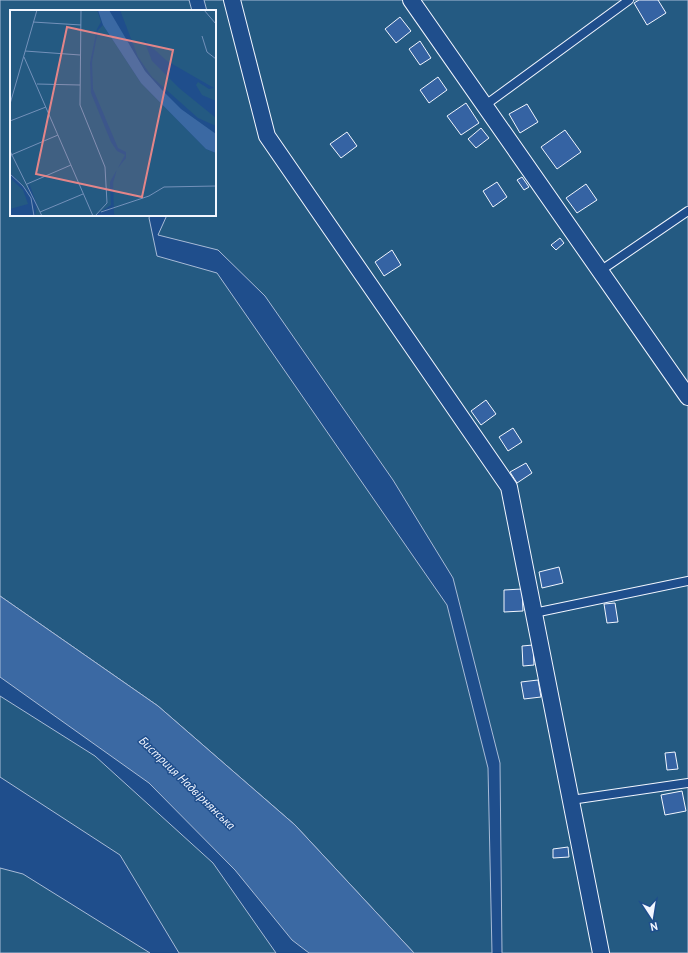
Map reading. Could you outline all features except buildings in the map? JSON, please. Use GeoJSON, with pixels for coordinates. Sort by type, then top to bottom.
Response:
{"type":"FeatureCollection","features":[{"type":"Feature","properties":{"kind":"street"},"geometry":{"type":"LineString","coordinates":[[232,0],[267,136],[509,487],[601,953]]}},
{"type":"Feature","properties":{"kind":"street"},"geometry":{"type":"LineString","coordinates":[[411,0],[688,397]]}},
{"type":"Feature","properties":{"kind":"lane"},"geometry":{"type":"LineString","coordinates":[[484,106],[629,0]]}},
{"type":"Feature","properties":{"kind":"lane"},"geometry":{"type":"LineString","coordinates":[[600,271],[688,211]]}},
{"type":"Feature","properties":{"kind":"lane"},"geometry":{"type":"LineString","coordinates":[[534,613],[688,581]]}},
{"type":"Feature","properties":{"kind":"lane"},"geometry":{"type":"LineString","coordinates":[[571,800],[688,783]]}},
{"type":"Feature","properties":{"kind":"shaded area"},"geometry":{"type":"Polygon","coordinates":[[[0,0],[189,0],[192,10],[10,10],[10,216],[150,216],[157,256],[217,273],[447,605],[488,768],[492,953],[414,953],[295,825],[158,706],[0,596],[0,0]]]}},
{"type":"Feature","properties":{"kind":"shaded area"},"geometry":{"type":"Polygon","coordinates":[[[204,0],[688,0],[688,953],[502,953],[500,763],[453,578],[393,480],[265,296],[218,250],[158,235],[167,216],[216,216],[216,10],[207,10],[204,0]]]}},
{"type":"Feature","properties":{"kind":"shaded area"},"geometry":{"type":"Polygon","coordinates":[[[0,696],[95,756],[213,863],[276,953],[179,953],[120,855],[0,777],[0,696]]]}},
{"type":"Feature","properties":{"kind":"shaded area"},"geometry":{"type":"Polygon","coordinates":[[[0,868],[23,874],[150,953],[0,953],[0,868]]]}},
{"type":"Feature","properties":{"kind":"water","name":"Бистриця Надвірнянська"},"geometry":{"type":"Polygon","coordinates":[[[0,596],[158,706],[295,825],[414,953],[309,953],[292,940],[235,870],[149,783],[0,677],[0,596]]]}}]}
